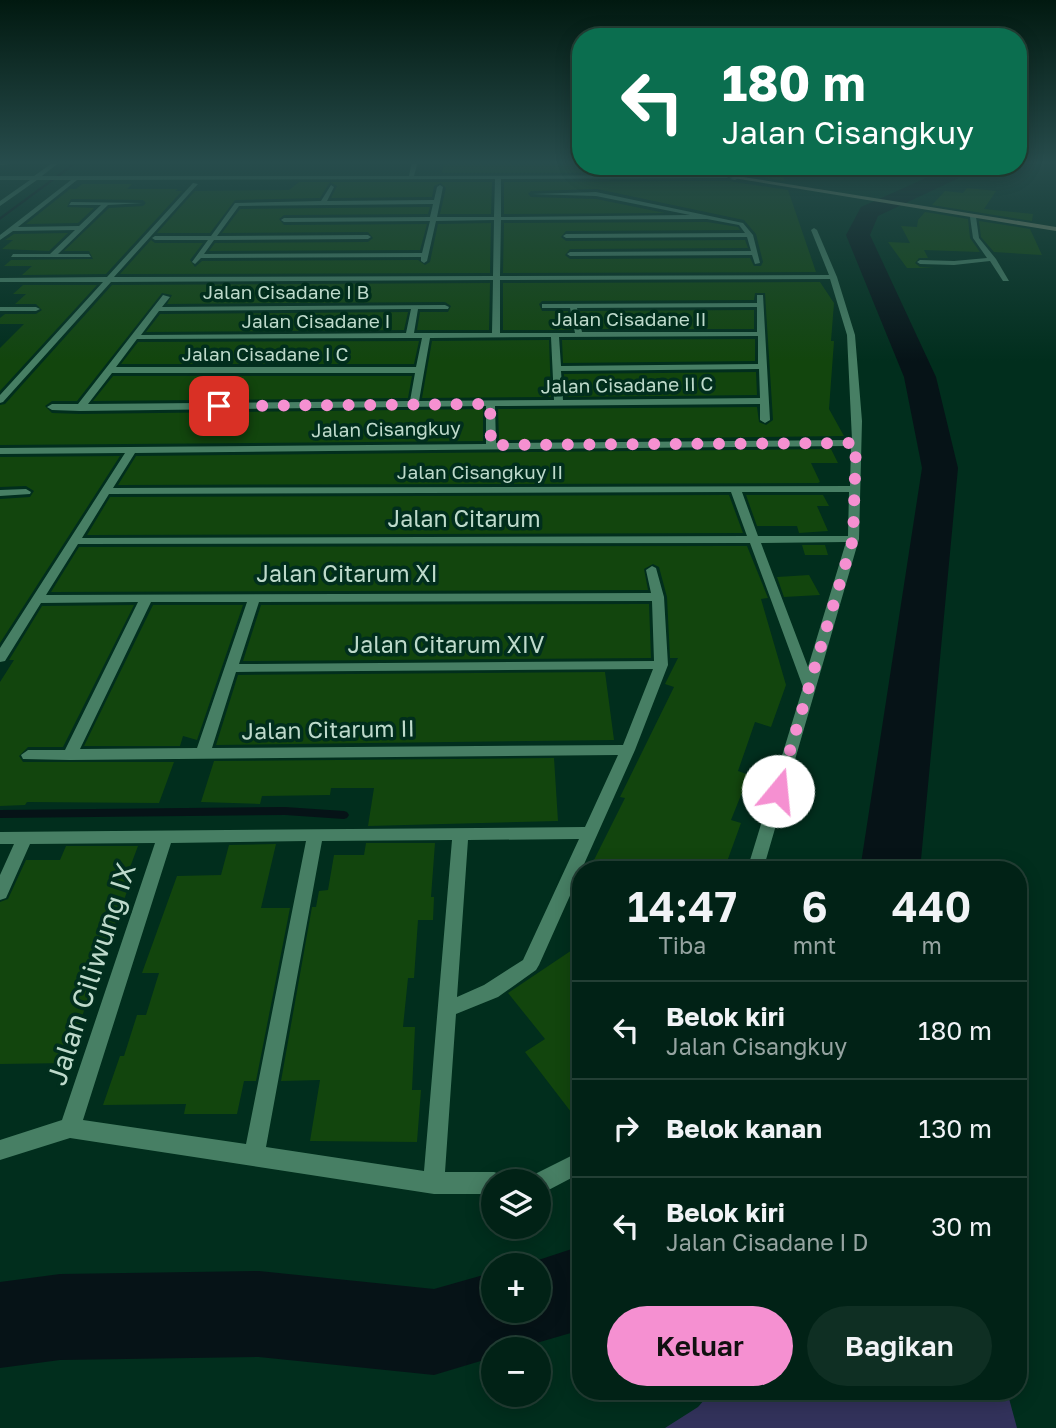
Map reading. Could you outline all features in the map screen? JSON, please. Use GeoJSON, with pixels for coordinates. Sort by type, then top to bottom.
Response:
{"type":"FeatureCollection","features":[{"type":"Feature","properties":{"kind":"street"},"geometry":{"type":"LineString","coordinates":[[0,238],[11,229],[81,228]]}},
{"type":"Feature","properties":{"kind":"street"},"geometry":{"type":"LineString","coordinates":[[52,256],[81,228]]}},
{"type":"Feature","properties":{"kind":"street"},"geometry":{"type":"LineString","coordinates":[[0,400],[156,228]]}},
{"type":"Feature","properties":{"kind":"street"},"geometry":{"type":"LineString","coordinates":[[221,228],[198,259],[424,259],[432,228]]}},
{"type":"Feature","properties":{"kind":"street"},"geometry":{"type":"LineString","coordinates":[[275,238],[280,228]]}},
{"type":"Feature","properties":{"kind":"street"},"geometry":{"type":"LineString","coordinates":[[155,238],[367,241],[371,228]]}},
{"type":"Feature","properties":{"kind":"street"},"geometry":{"type":"LineString","coordinates":[[496,335],[498,228]]}},
{"type":"Feature","properties":{"kind":"street"},"geometry":{"type":"LineString","coordinates":[[564,228],[571,264]]}},
{"type":"Feature","properties":{"kind":"street"},"geometry":{"type":"LineString","coordinates":[[746,228],[757,263]]}},
{"type":"Feature","properties":{"kind":"street"},"geometry":{"type":"LineString","coordinates":[[975,228],[976,238],[1006,278]]}},
{"type":"Feature","properties":{"kind":"street"},"geometry":{"type":"LineString","coordinates":[[758,861],[853,539],[856,443],[851,335],[833,277],[814,230]]}},
{"type":"Feature","properties":{"kind":"street"},"geometry":{"type":"LineString","coordinates":[[566,236],[750,235]]}},
{"type":"Feature","properties":{"kind":"street"},"geometry":{"type":"LineString","coordinates":[[570,254],[755,253]]}},
{"type":"Feature","properties":{"kind":"street"},"geometry":{"type":"LineString","coordinates":[[13,256],[89,256]]}},
{"type":"Feature","properties":{"kind":"street"},"geometry":{"type":"LineString","coordinates":[[920,262],[954,263],[993,259]]}},
{"type":"Feature","properties":{"kind":"street"},"geometry":{"type":"LineString","coordinates":[[0,280],[833,277]]}},
{"type":"Feature","properties":{"kind":"street"},"geometry":{"type":"LineString","coordinates":[[80,408],[166,297]]}},
{"type":"Feature","properties":{"kind":"street"},"geometry":{"type":"LineString","coordinates":[[545,306],[761,300],[765,420]]}},
{"type":"Feature","properties":{"kind":"street"},"geometry":{"type":"LineString","coordinates":[[573,306],[579,335]]}},
{"type":"Feature","properties":{"kind":"street"},"geometry":{"type":"LineString","coordinates":[[409,336],[415,307]]}},
{"type":"Feature","properties":{"kind":"street","name":"Jalan Cisadane I B"},"geometry":{"type":"LineString","coordinates":[[158,309],[445,307]]}},
{"type":"Feature","properties":{"kind":"street"},"geometry":{"type":"LineString","coordinates":[[0,309],[36,309]]}},
{"type":"Feature","properties":{"kind":"street","name":"Jalan Cisadane II"},"geometry":{"type":"LineString","coordinates":[[496,335],[762,334]]}},
{"type":"Feature","properties":{"kind":"street","name":"Jalan Cisadane I"},"geometry":{"type":"LineString","coordinates":[[136,337],[496,335]]}},
{"type":"Feature","properties":{"kind":"street"},"geometry":{"type":"LineString","coordinates":[[555,335],[559,403]]}},
{"type":"Feature","properties":{"kind":"street"},"geometry":{"type":"LineString","coordinates":[[414,404],[426,336]]}},
{"type":"Feature","properties":{"kind":"street"},"geometry":{"type":"LineString","coordinates":[[557,369],[763,366]]}},
{"type":"Feature","properties":{"kind":"street","name":"Jalan Cisadane I C"},"geometry":{"type":"LineString","coordinates":[[110,370],[420,370]]}},
{"type":"Feature","properties":{"kind":"street","name":"Jalan Cisadane II C"},"geometry":{"type":"LineString","coordinates":[[52,407],[764,401]]}},
{"type":"Feature","properties":{"kind":"street"},"geometry":{"type":"LineString","coordinates":[[490,404],[491,445]]}},
{"type":"Feature","properties":{"kind":"street","name":"Jalan Cisangkuy"},"geometry":{"type":"LineString","coordinates":[[0,451],[856,443]]}},
{"type":"Feature","properties":{"kind":"street"},"geometry":{"type":"LineString","coordinates":[[0,658],[132,450]]}},
{"type":"Feature","properties":{"kind":"street"},"geometry":{"type":"LineString","coordinates":[[735,489],[809,686]]}},
{"type":"Feature","properties":{"kind":"street","name":"Jalan Cisangkuy II"},"geometry":{"type":"LineString","coordinates":[[106,491],[854,489]]}},
{"type":"Feature","properties":{"kind":"street"},"geometry":{"type":"LineString","coordinates":[[2,496],[26,492]]}},
{"type":"Feature","properties":{"kind":"street","name":"Jalan Citarum"},"geometry":{"type":"LineString","coordinates":[[74,541],[853,539]]}},
{"type":"Feature","properties":{"kind":"street"},"geometry":{"type":"LineString","coordinates":[[577,861],[628,750],[661,665],[658,597],[652,570]]}},
{"type":"Feature","properties":{"kind":"street","name":"Jalan Citarum XI"},"geometry":{"type":"LineString","coordinates":[[37,599],[658,597]]}},
{"type":"Feature","properties":{"kind":"street"},"geometry":{"type":"LineString","coordinates":[[70,755],[146,598]]}},
{"type":"Feature","properties":{"kind":"street"},"geometry":{"type":"LineString","coordinates":[[203,754],[254,598]]}},
{"type":"Feature","properties":{"kind":"street","name":"Jalan Citarum XIV"},"geometry":{"type":"LineString","coordinates":[[232,668],[661,665]]}},
{"type":"Feature","properties":{"kind":"street","name":"Jalan Citarum II"},"geometry":{"type":"LineString","coordinates":[[28,755],[628,750]]}},
{"type":"Feature","properties":{"kind":"street"},"geometry":{"type":"LineString","coordinates":[[0,838],[590,833]]}},
{"type":"Feature","properties":{"kind":"street"},"geometry":{"type":"LineString","coordinates":[[433,1183],[460,834]]}},
{"type":"Feature","properties":{"kind":"street"},"geometry":{"type":"LineString","coordinates":[[254,1156],[315,835]]}},
{"type":"Feature","properties":{"kind":"street","name":"Jalan Ciliwung IX"},"geometry":{"type":"LineString","coordinates":[[70,1128],[165,836]]}},
{"type":"Feature","properties":{"kind":"street"},"geometry":{"type":"LineString","coordinates":[[0,893],[25,838]]}},
{"type":"Feature","properties":{"kind":"street"},"geometry":{"type":"LineString","coordinates":[[446,1010],[491,992],[530,965],[572,873]]}},
{"type":"Feature","properties":{"kind":"street"},"geometry":{"type":"LineString","coordinates":[[0,1150],[70,1128],[433,1183],[481,1183]]}},
{"type":"Feature","properties":{"kind":"street"},"geometry":{"type":"LineString","coordinates":[[551,1178],[572,1168]]}},
{"type":"Feature","properties":{"kind":"shaded area"},"geometry":{"type":"Polygon","coordinates":[[[704,1400],[1009,1400],[1017,1428],[665,1428],[698,1407],[704,1400]]]}},
{"type":"Feature","properties":{"kind":"building"},"geometry":{"type":"Polygon","coordinates":[[[88,228],[148,228],[106,274],[22,275],[32,266],[4,266],[11,260],[93,259],[89,251],[64,251],[88,228]]]}},
{"type":"Feature","properties":{"kind":"building"},"geometry":{"type":"Polygon","coordinates":[[[162,228],[214,228],[210,233],[157,233],[162,228]]]}},
{"type":"Feature","properties":{"kind":"building"},"geometry":{"type":"Polygon","coordinates":[[[226,228],[426,228],[420,250],[209,251],[215,243],[368,242],[373,238],[368,232],[222,233],[226,228]]]}},
{"type":"Feature","properties":{"kind":"building"},"geometry":{"type":"Polygon","coordinates":[[[437,228],[491,228],[490,273],[120,274],[151,240],[155,243],[203,243],[190,260],[195,267],[202,261],[418,260],[425,265],[430,262],[437,228]]]}},
{"type":"Feature","properties":{"kind":"building"},"geometry":{"type":"Polygon","coordinates":[[[504,228],[738,228],[740,230],[566,231],[561,237],[566,241],[745,240],[748,248],[570,249],[565,255],[570,259],[750,258],[754,266],[761,266],[763,262],[756,234],[751,228],[801,228],[816,272],[503,273],[504,228]]]}},
{"type":"Feature","properties":{"kind":"building"},"geometry":{"type":"Polygon","coordinates":[[[902,228],[969,228],[970,238],[980,252],[924,250],[928,258],[919,258],[915,263],[920,267],[935,268],[907,268],[888,242],[910,243],[902,228]]]}},
{"type":"Feature","properties":{"kind":"building"},"geometry":{"type":"Polygon","coordinates":[[[980,228],[1030,229],[1042,255],[994,252],[981,237],[980,228]]]}},
{"type":"Feature","properties":{"kind":"building"},"geometry":{"type":"Polygon","coordinates":[[[68,233],[49,251],[2,249],[13,240],[5,240],[14,234],[68,233]]]}},
{"type":"Feature","properties":{"kind":"building"},"geometry":{"type":"Polygon","coordinates":[[[820,282],[834,303],[829,409],[844,436],[499,440],[498,409],[757,407],[759,422],[766,425],[773,420],[765,293],[755,293],[754,300],[542,301],[539,304],[542,311],[568,311],[572,330],[503,330],[503,283],[820,282]]]}},
{"type":"Feature","properties":{"kind":"building"},"geometry":{"type":"Polygon","coordinates":[[[490,283],[489,330],[417,330],[420,312],[448,312],[451,306],[445,302],[167,304],[172,295],[162,293],[77,401],[52,401],[45,406],[52,413],[80,414],[483,409],[483,441],[0,445],[0,405],[5,404],[112,285],[490,283]]]}},
{"type":"Feature","properties":{"kind":"building"},"geometry":{"type":"Polygon","coordinates":[[[23,285],[97,285],[0,391],[0,348],[24,324],[0,324],[0,318],[5,314],[36,314],[42,310],[36,304],[15,304],[26,294],[13,294],[23,285]]]}},
{"type":"Feature","properties":{"kind":"building"},"geometry":{"type":"Polygon","coordinates":[[[754,310],[754,329],[584,329],[580,311],[754,310]]]}},
{"type":"Feature","properties":{"kind":"building"},"geometry":{"type":"Polygon","coordinates":[[[408,312],[404,330],[146,332],[160,314],[408,312]]]}},
{"type":"Feature","properties":{"kind":"building"},"geometry":{"type":"Polygon","coordinates":[[[755,339],[755,361],[563,363],[562,340],[755,339]]]}},
{"type":"Feature","properties":{"kind":"building"},"geometry":{"type":"Polygon","coordinates":[[[549,340],[551,397],[422,398],[432,341],[549,340]]]}},
{"type":"Feature","properties":{"kind":"building"},"geometry":{"type":"Polygon","coordinates":[[[419,341],[414,364],[121,364],[138,342],[419,341]]]}},
{"type":"Feature","properties":{"kind":"building"},"geometry":{"type":"Polygon","coordinates":[[[756,372],[757,395],[565,397],[564,374],[756,372]]]}},
{"type":"Feature","properties":{"kind":"building"},"geometry":{"type":"Polygon","coordinates":[[[113,376],[412,376],[408,398],[93,401],[113,376]]]}},
{"type":"Feature","properties":{"kind":"building"},"geometry":{"type":"Polygon","coordinates":[[[831,449],[838,463],[811,463],[820,482],[818,483],[118,485],[136,456],[831,449]]]}},
{"type":"Feature","properties":{"kind":"building"},"geometry":{"type":"Polygon","coordinates":[[[120,456],[0,643],[0,499],[30,497],[34,491],[26,486],[0,487],[0,457],[120,456]]]}},
{"type":"Feature","properties":{"kind":"building"},"geometry":{"type":"Polygon","coordinates":[[[729,495],[743,533],[87,535],[110,497],[729,495]]]}},
{"type":"Feature","properties":{"kind":"building"},"geometry":{"type":"Polygon","coordinates":[[[746,495],[823,495],[829,506],[817,506],[828,531],[799,533],[797,526],[757,526],[746,495]]]}},
{"type":"Feature","properties":{"kind":"building"},"geometry":{"type":"Polygon","coordinates":[[[802,545],[825,545],[828,555],[805,555],[802,545]]]}},
{"type":"Feature","properties":{"kind":"building"},"geometry":{"type":"Polygon","coordinates":[[[747,546],[768,598],[761,599],[786,685],[771,727],[755,722],[738,771],[749,775],[731,820],[741,823],[727,861],[594,861],[625,798],[620,797],[674,687],[665,684],[678,658],[670,658],[667,597],[659,567],[653,564],[644,569],[648,590],[51,592],[79,547],[747,546]]]}},
{"type":"Feature","properties":{"kind":"building"},"geometry":{"type":"Polygon","coordinates":[[[809,575],[820,595],[784,597],[777,577],[809,575]]]}},
{"type":"Feature","properties":{"kind":"building"},"geometry":{"type":"Polygon","coordinates":[[[649,604],[651,658],[243,661],[261,605],[649,604]]]}},
{"type":"Feature","properties":{"kind":"building"},"geometry":{"type":"Polygon","coordinates":[[[134,605],[63,747],[28,747],[19,756],[23,762],[174,762],[159,803],[27,802],[25,805],[0,806],[0,682],[14,660],[9,660],[42,606],[134,605]]]}},
{"type":"Feature","properties":{"kind":"building"},"geometry":{"type":"Polygon","coordinates":[[[153,605],[243,605],[197,740],[183,736],[180,746],[84,746],[153,605]]]}},
{"type":"Feature","properties":{"kind":"building"},"geometry":{"type":"Polygon","coordinates":[[[605,672],[614,740],[216,745],[238,675],[605,672]]]}},
{"type":"Feature","properties":{"kind":"building"},"geometry":{"type":"Polygon","coordinates":[[[554,758],[558,821],[368,826],[374,788],[331,788],[330,795],[262,796],[260,804],[201,802],[214,761],[554,758]]]}},
{"type":"Feature","properties":{"kind":"building"},"geometry":{"type":"Polygon","coordinates":[[[366,843],[435,843],[431,897],[434,897],[433,920],[418,920],[414,978],[408,978],[403,1027],[415,1027],[412,1090],[421,1090],[417,1142],[310,1141],[320,1080],[281,1081],[312,907],[316,907],[319,891],[328,890],[334,855],[364,855],[366,843]]]}},
{"type":"Feature","properties":{"kind":"building"},"geometry":{"type":"Polygon","coordinates":[[[276,844],[261,908],[290,908],[256,1081],[244,1081],[237,1114],[184,1114],[186,1104],[103,1105],[120,1056],[124,1056],[137,1015],[146,1015],[159,973],[142,973],[177,876],[221,875],[229,845],[276,844]]]}},
{"type":"Feature","properties":{"kind":"building"},"geometry":{"type":"Polygon","coordinates":[[[66,846],[138,846],[126,878],[132,878],[88,998],[77,1033],[81,1033],[70,1063],[0,1064],[0,902],[8,899],[26,860],[60,860],[66,846]]]}},
{"type":"Feature","properties":{"kind":"building"},"geometry":{"type":"Polygon","coordinates":[[[572,950],[572,1113],[525,1052],[545,1039],[508,993],[572,950]]]}},
{"type":"Feature","properties":{"kind":"waterway"},"geometry":{"type":"LineString","coordinates":[[862,228],[858,235],[920,377],[940,468],[891,861]]}},
{"type":"Feature","properties":{"kind":"waterway"},"geometry":{"type":"LineString","coordinates":[[0,814],[285,811],[344,815]]}},
{"type":"Feature","properties":{"kind":"waterway"},"geometry":{"type":"LineString","coordinates":[[551,1297],[572,1291]]}},
{"type":"Feature","properties":{"kind":"waterway"},"geometry":{"type":"LineString","coordinates":[[0,1325],[60,1317],[259,1314],[434,1332],[481,1318]]}},
{"type":"Feature","properties":{"kind":"route"},"geometry":{"type":"LineString","coordinates":[[219,406],[490,404],[491,445],[856,443],[853,539],[778,791]]}}]}
